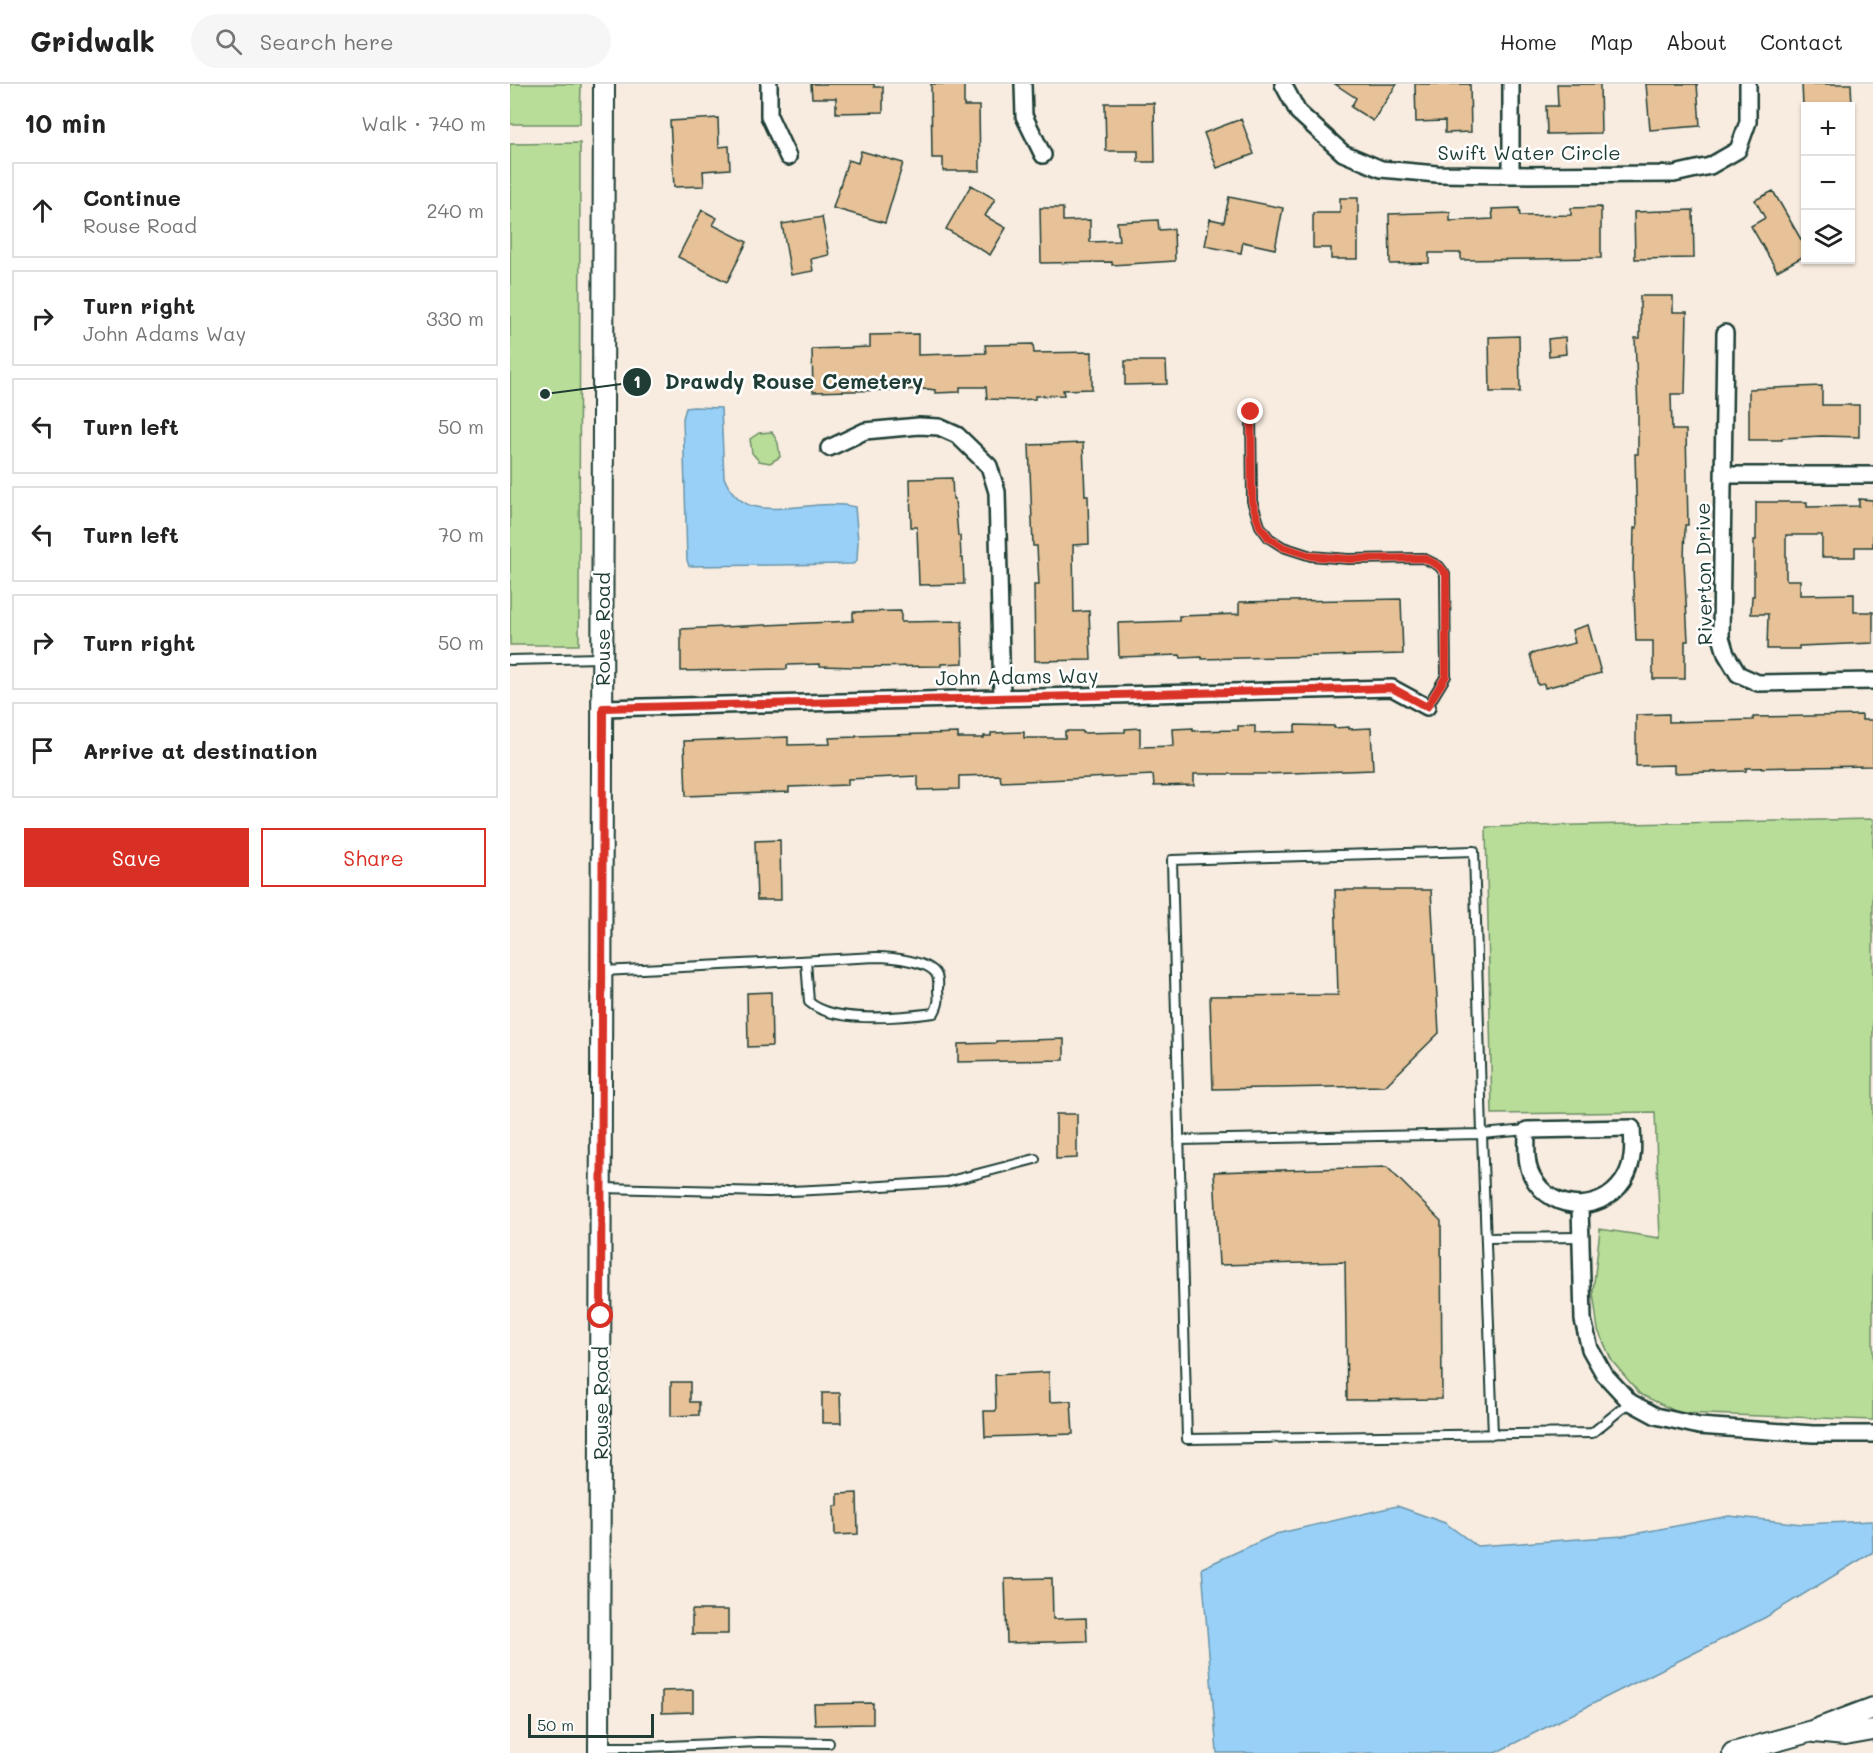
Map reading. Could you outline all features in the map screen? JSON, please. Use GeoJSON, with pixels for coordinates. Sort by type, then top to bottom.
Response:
{"type":"FeatureCollection","features":[{"type":"Feature","properties":{"kind":"street","name":"Rouse Road"},"geometry":{"type":"LineString","coordinates":[[600,1751],[604,84]]}},
{"type":"Feature","properties":{"kind":"street"},"geometry":{"type":"LineString","coordinates":[[769,84],[769,116],[788,157]]}},
{"type":"Feature","properties":{"kind":"street"},"geometry":{"type":"LineString","coordinates":[[1023,84],[1024,116],[1043,155]]}},
{"type":"Feature","properties":{"kind":"street","name":"Swift Water Circle"},"geometry":{"type":"LineString","coordinates":[[1283,84],[1298,112],[1343,153],[1381,169],[1437,174],[1674,174],[1710,166],[1738,150],[1748,122],[1748,84]]}},
{"type":"Feature","properties":{"kind":"street"},"geometry":{"type":"LineString","coordinates":[[1511,84],[1511,174]]}},
{"type":"Feature","properties":{"kind":"street","name":"Riverton Drive"},"geometry":{"type":"LineString","coordinates":[[1725,333],[1721,637],[1726,654],[1738,674],[1758,683],[1873,681]]}},
{"type":"Feature","properties":{"kind":"street"},"geometry":{"type":"LineString","coordinates":[[829,448],[865,430],[919,426],[939,427],[957,435],[989,466],[997,492],[1002,698]]}},
{"type":"Feature","properties":{"kind":"street"},"geometry":{"type":"LineString","coordinates":[[1724,475],[1873,475]]}},
{"type":"Feature","properties":{"kind":"street","name":"John Adams Way"},"geometry":{"type":"LineString","coordinates":[[603,708],[1392,688],[1427,707]]}},
{"type":"Feature","properties":{"kind":"street"},"geometry":{"type":"LineString","coordinates":[[1632,1128],[1633,1153],[1628,1173],[1617,1190],[1600,1202],[1580,1206],[1560,1202],[1543,1191],[1531,1175],[1527,1158],[1527,1130],[1632,1128]]}},
{"type":"Feature","properties":{"kind":"street"},"geometry":{"type":"LineString","coordinates":[[1580,1206],[1583,1320],[1590,1349],[1604,1374],[1630,1402],[1656,1416],[1699,1426],[1813,1434],[1873,1434]]}},
{"type":"Feature","properties":{"kind":"street"},"geometry":{"type":"LineString","coordinates":[[1733,1753],[1812,1731],[1873,1708]]}},
{"type":"Feature","properties":{"kind":"street"},"geometry":{"type":"LineString","coordinates":[[1812,1731],[1845,1735],[1873,1730]]}},
{"type":"Feature","properties":{"kind":"lane"},"geometry":{"type":"LineString","coordinates":[[1251,412],[1252,501],[1260,526],[1269,538],[1283,547],[1311,556],[1348,559],[1424,558],[1439,566],[1446,574],[1446,676],[1427,707]]}},
{"type":"Feature","properties":{"kind":"lane"},"geometry":{"type":"LineString","coordinates":[[510,660],[603,658]]}},
{"type":"Feature","properties":{"kind":"lane"},"geometry":{"type":"LineString","coordinates":[[1493,1435],[1474,851],[1172,860],[1186,1439],[1493,1435],[1592,1433],[1630,1402]]}},
{"type":"Feature","properties":{"kind":"lane"},"geometry":{"type":"LineString","coordinates":[[602,971],[876,957],[893,957],[933,970],[938,977],[939,1004],[934,1013],[897,1018],[855,1017],[816,1008],[809,1002],[806,961]]}},
{"type":"Feature","properties":{"kind":"lane"},"geometry":{"type":"LineString","coordinates":[[1179,1140],[1482,1134],[1527,1130]]}},
{"type":"Feature","properties":{"kind":"lane"},"geometry":{"type":"LineString","coordinates":[[600,1188],[769,1192],[879,1186],[960,1179],[1035,1159]]}},
{"type":"Feature","properties":{"kind":"lane"},"geometry":{"type":"LineString","coordinates":[[1486,1238],[1581,1237]]}},
{"type":"Feature","properties":{"kind":"lane"},"geometry":{"type":"LineString","coordinates":[[600,1751],[758,1742],[829,1743]]}},
{"type":"Feature","properties":{"kind":"green space"},"geometry":{"type":"Polygon","coordinates":[[[510,84],[581,84],[580,124],[510,124],[510,84]]]}},
{"type":"Feature","properties":{"kind":"green space"},"geometry":{"type":"Polygon","coordinates":[[[580,143],[579,645],[510,645],[510,144],[580,143]]]}},
{"type":"Feature","properties":{"kind":"green space"},"geometry":{"type":"Polygon","coordinates":[[[772,432],[778,443],[780,457],[770,463],[759,461],[752,453],[750,439],[759,433],[772,432]]]}},
{"type":"Feature","properties":{"kind":"green space"},"geometry":{"type":"Polygon","coordinates":[[[1873,819],[1873,1420],[1679,1413],[1640,1394],[1612,1361],[1598,1330],[1593,1292],[1600,1229],[1660,1238],[1655,1112],[1492,1114],[1486,827],[1873,819]]]}},
{"type":"Feature","properties":{"kind":"water"},"geometry":{"type":"Polygon","coordinates":[[[686,408],[721,408],[724,477],[738,498],[752,506],[764,508],[829,505],[855,507],[857,561],[853,564],[689,566],[683,418],[686,408]]]}},
{"type":"Feature","properties":{"kind":"water"},"geometry":{"type":"Polygon","coordinates":[[[1397,1506],[1445,1523],[1477,1546],[1623,1536],[1729,1516],[1802,1524],[1872,1521],[1873,1552],[1766,1617],[1495,1753],[1217,1753],[1202,1568],[1276,1534],[1397,1506]]]}},
{"type":"Feature","properties":{"kind":"building"},"geometry":{"type":"Polygon","coordinates":[[[811,84],[874,84],[874,87],[883,87],[883,112],[836,113],[836,98],[812,98],[811,84]]]}},
{"type":"Feature","properties":{"kind":"building"},"geometry":{"type":"Polygon","coordinates":[[[931,84],[964,84],[964,106],[979,106],[980,171],[943,171],[943,158],[932,158],[931,84]]]}},
{"type":"Feature","properties":{"kind":"building"},"geometry":{"type":"Polygon","coordinates":[[[1335,84],[1397,84],[1373,121],[1351,107],[1356,98],[1335,84]]]}},
{"type":"Feature","properties":{"kind":"building"},"geometry":{"type":"Polygon","coordinates":[[[1415,84],[1470,84],[1471,132],[1445,133],[1445,121],[1416,122],[1415,84]]]}},
{"type":"Feature","properties":{"kind":"building"},"geometry":{"type":"Polygon","coordinates":[[[1557,84],[1600,84],[1601,133],[1547,134],[1546,106],[1558,106],[1557,84]]]}},
{"type":"Feature","properties":{"kind":"building"},"geometry":{"type":"Polygon","coordinates":[[[1646,84],[1697,84],[1700,126],[1650,130],[1646,84]]]}},
{"type":"Feature","properties":{"kind":"building"},"geometry":{"type":"Polygon","coordinates":[[[1802,84],[1851,84],[1852,102],[1803,102],[1802,84]]]}},
{"type":"Feature","properties":{"kind":"building"},"geometry":{"type":"Polygon","coordinates":[[[1105,103],[1154,103],[1155,162],[1138,162],[1138,151],[1106,151],[1105,103]]]}},
{"type":"Feature","properties":{"kind":"building"},"geometry":{"type":"Polygon","coordinates":[[[718,118],[719,147],[729,146],[730,169],[703,171],[704,186],[674,187],[670,121],[718,118]]]}},
{"type":"Feature","properties":{"kind":"building"},"geometry":{"type":"Polygon","coordinates":[[[1241,119],[1254,154],[1217,168],[1204,133],[1241,119]]]}},
{"type":"Feature","properties":{"kind":"building"},"geometry":{"type":"Polygon","coordinates":[[[861,151],[903,163],[885,223],[833,208],[848,160],[858,163],[861,151]]]}},
{"type":"Feature","properties":{"kind":"building"},"geometry":{"type":"Polygon","coordinates":[[[971,185],[995,199],[985,216],[1006,228],[990,255],[946,229],[971,185]]]}},
{"type":"Feature","properties":{"kind":"building"},"geometry":{"type":"Polygon","coordinates":[[[1773,191],[1801,239],[1801,258],[1777,271],[1751,226],[1765,218],[1755,200],[1773,191]]]}},
{"type":"Feature","properties":{"kind":"building"},"geometry":{"type":"Polygon","coordinates":[[[1229,197],[1283,208],[1275,249],[1243,242],[1241,253],[1205,246],[1210,219],[1224,222],[1229,197]]]}},
{"type":"Feature","properties":{"kind":"building"},"geometry":{"type":"Polygon","coordinates":[[[1340,198],[1358,198],[1358,259],[1331,259],[1331,248],[1313,248],[1313,213],[1340,213],[1340,198]]]}},
{"type":"Feature","properties":{"kind":"building"},"geometry":{"type":"Polygon","coordinates":[[[1601,207],[1601,258],[1461,260],[1461,253],[1429,253],[1429,263],[1390,264],[1389,214],[1450,212],[1450,221],[1493,219],[1492,209],[1519,208],[1520,216],[1571,215],[1571,208],[1601,207]]]}},
{"type":"Feature","properties":{"kind":"building"},"geometry":{"type":"Polygon","coordinates":[[[1040,208],[1063,208],[1063,221],[1090,220],[1090,242],[1119,241],[1117,222],[1158,220],[1159,230],[1174,229],[1175,261],[1112,265],[1112,262],[1041,263],[1040,208]]]}},
{"type":"Feature","properties":{"kind":"building"},"geometry":{"type":"Polygon","coordinates":[[[702,210],[717,218],[713,225],[747,242],[727,282],[678,257],[702,210]]]}},
{"type":"Feature","properties":{"kind":"building"},"geometry":{"type":"Polygon","coordinates":[[[1693,210],[1694,258],[1635,259],[1634,212],[1693,210]]]}},
{"type":"Feature","properties":{"kind":"building"},"geometry":{"type":"Polygon","coordinates":[[[822,217],[829,255],[811,259],[813,271],[791,275],[782,224],[822,217]]]}},
{"type":"Feature","properties":{"kind":"building"},"geometry":{"type":"Polygon","coordinates":[[[1640,296],[1673,296],[1673,312],[1687,312],[1685,394],[1671,394],[1672,430],[1686,430],[1688,525],[1685,525],[1684,561],[1688,641],[1685,641],[1685,679],[1653,679],[1653,641],[1636,641],[1633,570],[1634,528],[1637,528],[1635,454],[1638,454],[1635,338],[1640,338],[1640,296]]]}},
{"type":"Feature","properties":{"kind":"building"},"geometry":{"type":"Polygon","coordinates":[[[918,334],[918,355],[986,353],[985,345],[1033,344],[1034,353],[1092,352],[1092,389],[1063,390],[1064,395],[1035,396],[1035,399],[1017,400],[987,399],[986,387],[960,387],[960,392],[935,393],[935,390],[928,389],[813,392],[812,349],[870,347],[870,335],[918,334]]]}},
{"type":"Feature","properties":{"kind":"building"},"geometry":{"type":"Polygon","coordinates":[[[1519,336],[1520,392],[1490,392],[1489,337],[1519,336]]]}},
{"type":"Feature","properties":{"kind":"building"},"geometry":{"type":"Polygon","coordinates":[[[1565,337],[1566,354],[1549,356],[1548,339],[1565,337]]]}},
{"type":"Feature","properties":{"kind":"building"},"geometry":{"type":"Polygon","coordinates":[[[1125,361],[1166,361],[1167,384],[1125,385],[1125,361]]]}},
{"type":"Feature","properties":{"kind":"building"},"geometry":{"type":"Polygon","coordinates":[[[1822,386],[1822,405],[1859,405],[1859,437],[1822,436],[1782,438],[1782,440],[1749,440],[1749,389],[1822,386]]]}},
{"type":"Feature","properties":{"kind":"building"},"geometry":{"type":"Polygon","coordinates":[[[1083,443],[1085,496],[1088,496],[1089,544],[1073,545],[1074,612],[1089,611],[1091,660],[1035,661],[1034,585],[1039,585],[1037,546],[1033,546],[1029,445],[1083,443]]]}},
{"type":"Feature","properties":{"kind":"building"},"geometry":{"type":"Polygon","coordinates":[[[952,478],[961,558],[963,558],[964,584],[919,585],[917,527],[911,527],[910,479],[952,478]]]}},
{"type":"Feature","properties":{"kind":"building"},"geometry":{"type":"Polygon","coordinates":[[[1859,499],[1873,500],[1873,547],[1855,547],[1855,557],[1822,557],[1822,535],[1786,535],[1786,580],[1800,580],[1800,595],[1854,594],[1854,612],[1873,612],[1873,643],[1799,646],[1799,649],[1767,649],[1768,614],[1751,614],[1752,596],[1754,596],[1756,502],[1807,502],[1807,507],[1859,506],[1859,499]]]}},
{"type":"Feature","properties":{"kind":"building"},"geometry":{"type":"Polygon","coordinates":[[[1401,599],[1403,654],[1202,659],[1202,657],[1181,658],[1180,655],[1119,657],[1118,623],[1179,621],[1179,616],[1239,614],[1239,602],[1401,599]]]}},
{"type":"Feature","properties":{"kind":"building"},"geometry":{"type":"Polygon","coordinates":[[[901,611],[901,622],[962,621],[963,663],[941,664],[941,666],[855,667],[820,666],[820,664],[787,665],[787,669],[681,671],[681,629],[853,621],[853,612],[901,611]]]}},
{"type":"Feature","properties":{"kind":"building"},"geometry":{"type":"Polygon","coordinates":[[[1588,625],[1601,673],[1545,688],[1544,684],[1538,685],[1530,654],[1575,643],[1572,630],[1588,625]]]}},
{"type":"Feature","properties":{"kind":"building"},"geometry":{"type":"Polygon","coordinates":[[[1669,714],[1669,722],[1753,720],[1753,717],[1862,715],[1862,720],[1873,720],[1873,766],[1746,768],[1746,771],[1674,773],[1674,765],[1636,766],[1636,715],[1669,714]]]}},
{"type":"Feature","properties":{"kind":"building"},"geometry":{"type":"Polygon","coordinates":[[[1295,725],[1349,727],[1349,729],[1371,728],[1373,770],[1194,774],[1194,785],[1154,786],[1153,775],[1001,782],[1000,775],[959,776],[959,789],[918,790],[918,776],[848,779],[848,785],[789,787],[789,792],[686,796],[684,741],[788,737],[788,745],[830,744],[829,738],[856,736],[958,733],[958,738],[984,738],[984,736],[991,736],[991,733],[1024,732],[1024,738],[1065,738],[1065,731],[1125,732],[1125,729],[1140,728],[1140,747],[1174,746],[1173,729],[1238,730],[1238,726],[1255,726],[1255,733],[1295,732],[1295,725]]]}},
{"type":"Feature","properties":{"kind":"building"},"geometry":{"type":"Polygon","coordinates":[[[780,840],[781,900],[757,900],[755,841],[780,840]]]}},
{"type":"Feature","properties":{"kind":"building"},"geometry":{"type":"Polygon","coordinates":[[[1335,890],[1431,890],[1439,1033],[1385,1086],[1213,1089],[1210,996],[1338,995],[1335,890]]]}},
{"type":"Feature","properties":{"kind":"building"},"geometry":{"type":"Polygon","coordinates":[[[771,992],[772,1046],[748,1047],[747,993],[771,992]]]}},
{"type":"Feature","properties":{"kind":"building"},"geometry":{"type":"Polygon","coordinates":[[[1064,1039],[1064,1060],[958,1062],[958,1044],[1064,1039]]]}},
{"type":"Feature","properties":{"kind":"building"},"geometry":{"type":"Polygon","coordinates":[[[1056,1114],[1077,1114],[1077,1158],[1056,1159],[1056,1114]]]}},
{"type":"Feature","properties":{"kind":"building"},"geometry":{"type":"Polygon","coordinates":[[[1387,1167],[1441,1221],[1442,1399],[1347,1400],[1345,1262],[1219,1265],[1214,1172],[1387,1167]]]}},
{"type":"Feature","properties":{"kind":"building"},"geometry":{"type":"Polygon","coordinates":[[[1049,1372],[1050,1402],[1071,1401],[1073,1434],[985,1437],[984,1411],[996,1411],[995,1375],[1049,1372]]]}},
{"type":"Feature","properties":{"kind":"building"},"geometry":{"type":"Polygon","coordinates":[[[671,1382],[690,1382],[690,1402],[699,1402],[699,1415],[671,1416],[671,1382]]]}},
{"type":"Feature","properties":{"kind":"building"},"geometry":{"type":"Polygon","coordinates":[[[822,1393],[840,1393],[841,1423],[822,1423],[822,1393]]]}},
{"type":"Feature","properties":{"kind":"building"},"geometry":{"type":"Polygon","coordinates":[[[857,1493],[858,1534],[835,1535],[834,1506],[838,1506],[838,1494],[857,1493]]]}},
{"type":"Feature","properties":{"kind":"building"},"geometry":{"type":"Polygon","coordinates":[[[1052,1578],[1053,1619],[1086,1618],[1087,1641],[1007,1643],[1005,1579],[1052,1578]]]}},
{"type":"Feature","properties":{"kind":"building"},"geometry":{"type":"Polygon","coordinates":[[[692,1610],[728,1610],[728,1634],[692,1634],[692,1610]]]}},
{"type":"Feature","properties":{"kind":"building"},"geometry":{"type":"Polygon","coordinates":[[[693,1690],[693,1712],[662,1713],[662,1691],[693,1690]]]}},
{"type":"Feature","properties":{"kind":"building"},"geometry":{"type":"Polygon","coordinates":[[[873,1703],[873,1724],[815,1725],[814,1704],[873,1703]]]}},
{"type":"Feature","properties":{"kind":"place","name":"Drawdy Rouse Cemetery"},"geometry":{"type":"Point","coordinates":[545,394]}},
{"type":"Feature","properties":{"kind":"route"},"geometry":{"type":"LineString","coordinates":[[601,1316],[603,708],[1392,688],[1427,707],[1446,676],[1446,574],[1439,566],[1424,558],[1348,559],[1311,556],[1283,547],[1269,538],[1260,526],[1252,501],[1251,412]]}}]}
